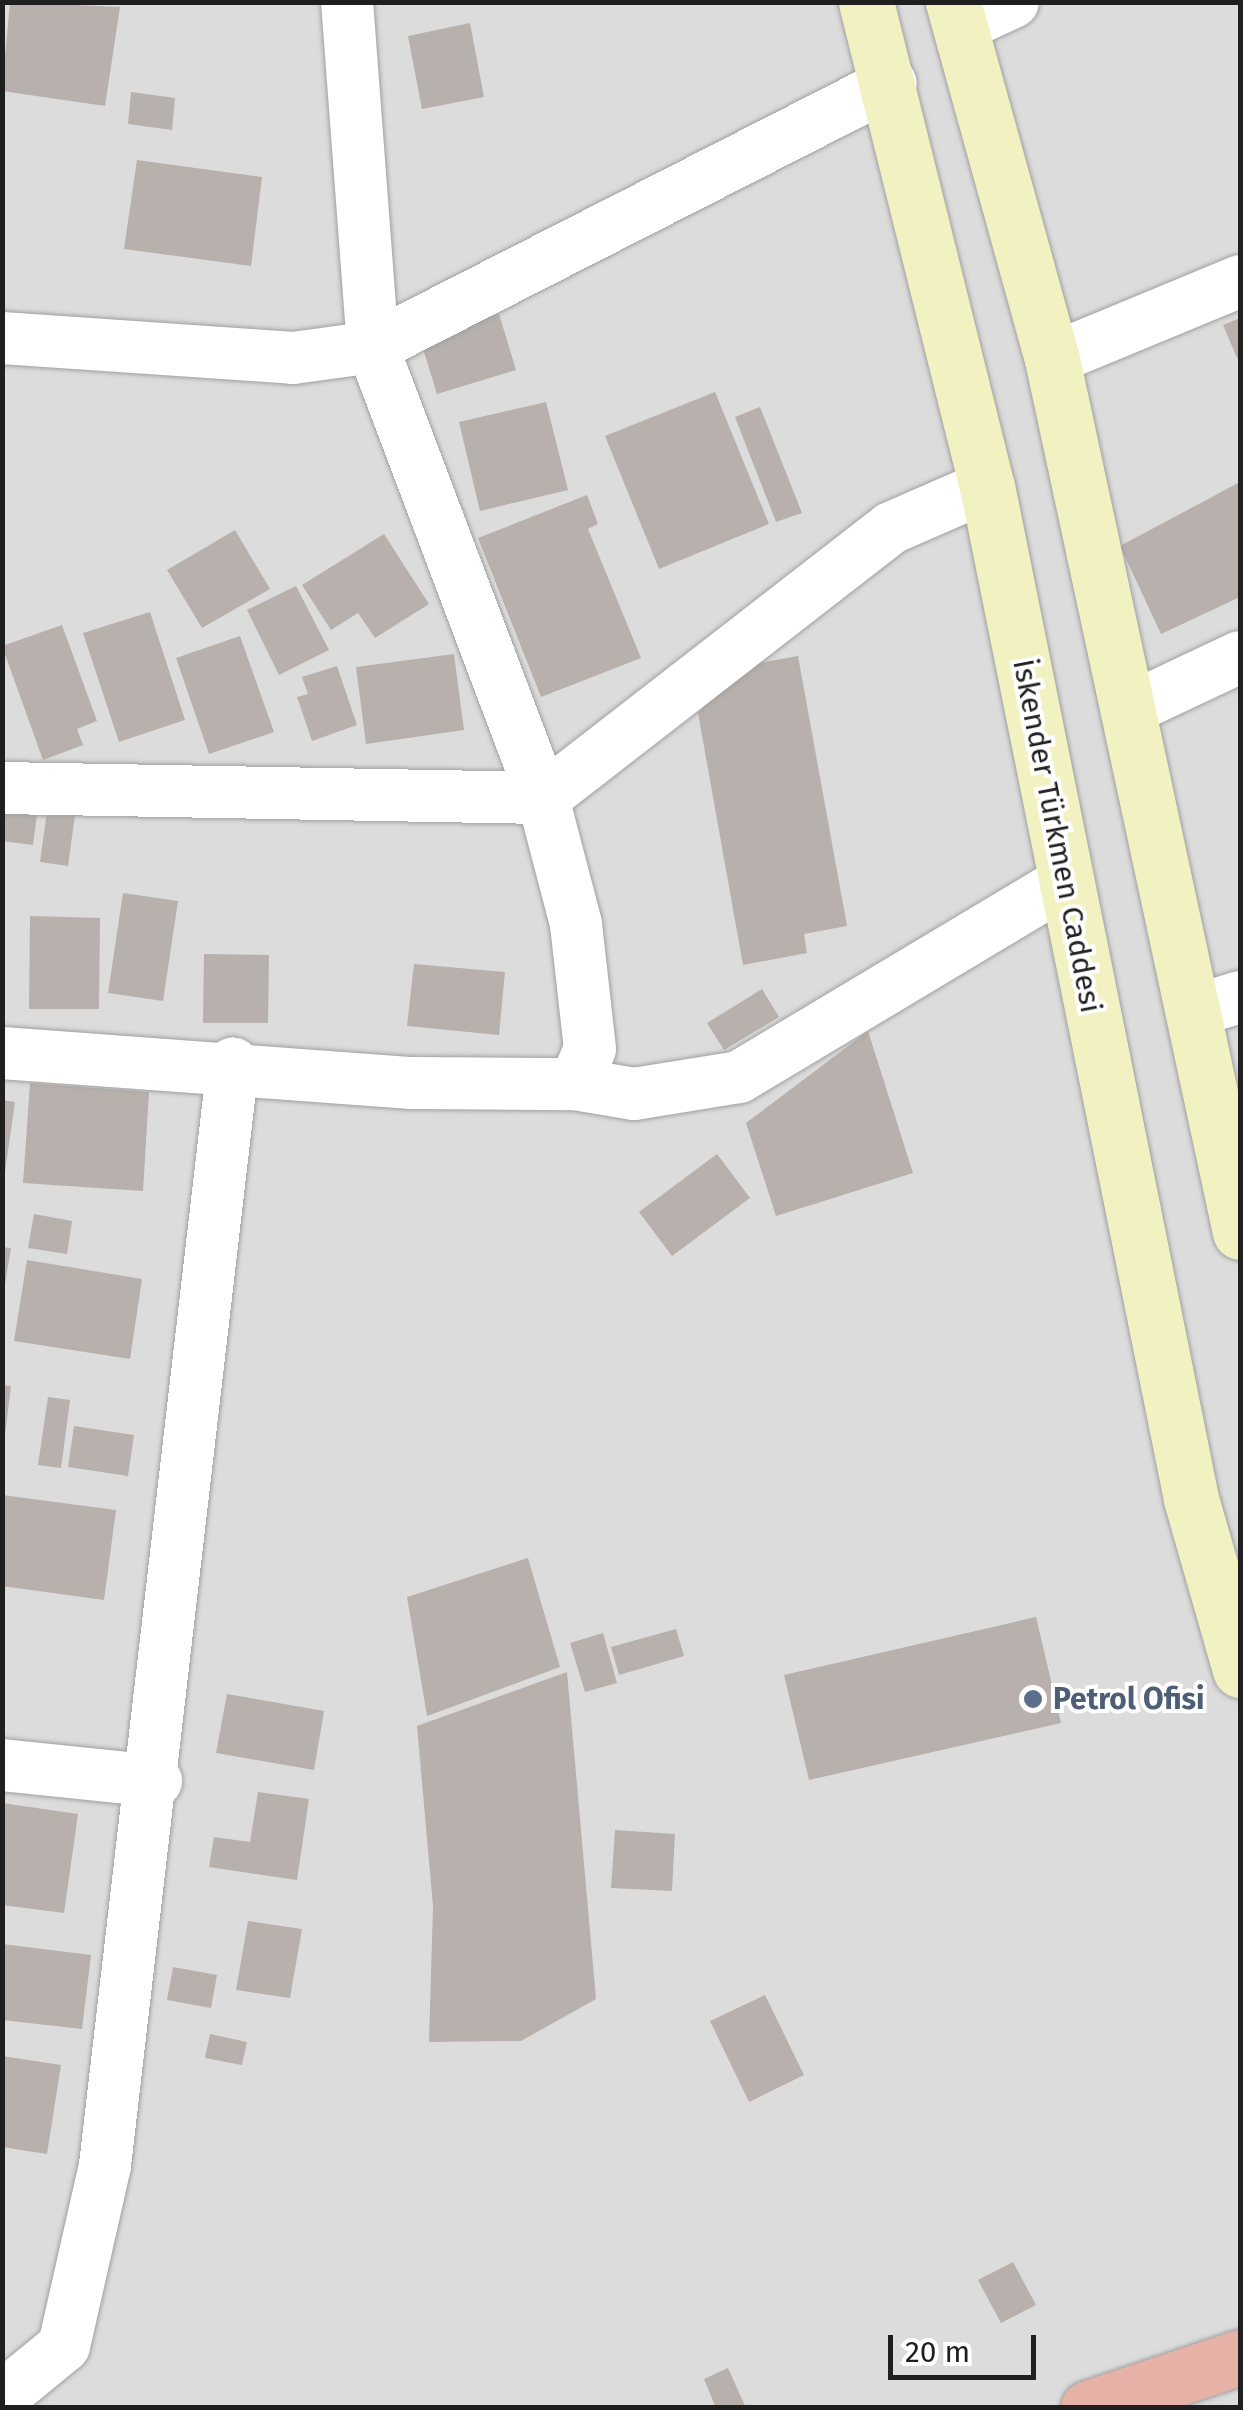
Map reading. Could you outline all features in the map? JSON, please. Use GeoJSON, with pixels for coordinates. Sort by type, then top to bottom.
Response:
{"type":"FeatureCollection","features":[{"type":"Feature","properties":{"kind":"highway"},"geometry":{"type":"LineString","coordinates":[[1088,2408],[1240,2357]]}},
{"type":"Feature","properties":{"kind":"main road","name":"İskender Türkmen Caddesi"},"geometry":{"type":"LineString","coordinates":[[866,2],[892,82],[987,486],[1191,1499],[1240,1670]]}},
{"type":"Feature","properties":{"kind":"main road"},"geometry":{"type":"LineString","coordinates":[[957,14],[1052,360],[1132,708],[1219,1004],[1240,1232]]}},
{"type":"Feature","properties":{"kind":"street"},"geometry":{"type":"LineString","coordinates":[[347,2],[373,347],[544,798],[576,924],[590,1049],[575,1084]]}},
{"type":"Feature","properties":{"kind":"street"},"geometry":{"type":"LineString","coordinates":[[957,14],[1013,2]]}},
{"type":"Feature","properties":{"kind":"street"},"geometry":{"type":"LineString","coordinates":[[2,338],[293,358],[373,347],[892,82]]}},
{"type":"Feature","properties":{"kind":"street"},"geometry":{"type":"LineString","coordinates":[[1052,360],[1240,282]]}},
{"type":"Feature","properties":{"kind":"street"},"geometry":{"type":"LineString","coordinates":[[2,788],[544,798],[891,528],[987,486]]}},
{"type":"Feature","properties":{"kind":"street"},"geometry":{"type":"LineString","coordinates":[[1132,708],[1240,656]]}},
{"type":"Feature","properties":{"kind":"street"},"geometry":{"type":"LineString","coordinates":[[2,1053],[233,1063],[412,1083],[575,1084],[634,1094],[739,1077],[1067,881]]}},
{"type":"Feature","properties":{"kind":"street"},"geometry":{"type":"LineString","coordinates":[[2,2397],[64,2346],[105,2166],[156,1782],[233,1063]]}},
{"type":"Feature","properties":{"kind":"street"},"geometry":{"type":"LineString","coordinates":[[2,1765],[156,1782]]}},
{"type":"Feature","properties":{"kind":"shaded area"},"geometry":{"type":"Polygon","coordinates":[[[3,3],[1240,3],[1240,2407],[3,2407],[3,3]]]}},
{"type":"Feature","properties":{"kind":"building"},"geometry":{"type":"Polygon","coordinates":[[[10,2],[120,7],[105,106],[2,91],[10,2]]]}},
{"type":"Feature","properties":{"kind":"building"},"geometry":{"type":"Polygon","coordinates":[[[470,23],[484,97],[422,109],[408,36],[470,23]]]}},
{"type":"Feature","properties":{"kind":"building"},"geometry":{"type":"Polygon","coordinates":[[[131,92],[175,98],[172,130],[128,124],[131,92]]]}},
{"type":"Feature","properties":{"kind":"building"},"geometry":{"type":"Polygon","coordinates":[[[137,160],[262,177],[251,266],[124,249],[137,160]]]}},
{"type":"Feature","properties":{"kind":"building"},"geometry":{"type":"Polygon","coordinates":[[[499,314],[516,370],[437,394],[420,339],[499,314]]]}},
{"type":"Feature","properties":{"kind":"building"},"geometry":{"type":"Polygon","coordinates":[[[1240,318],[1240,357],[1237,358],[1223,325],[1240,318]]]}},
{"type":"Feature","properties":{"kind":"building"},"geometry":{"type":"Polygon","coordinates":[[[715,392],[769,524],[659,569],[605,436],[715,392]]]}},
{"type":"Feature","properties":{"kind":"building"},"geometry":{"type":"Polygon","coordinates":[[[546,402],[568,490],[480,511],[459,422],[546,402]]]}},
{"type":"Feature","properties":{"kind":"building"},"geometry":{"type":"Polygon","coordinates":[[[760,407],[802,513],[776,522],[735,417],[760,407]]]}},
{"type":"Feature","properties":{"kind":"building"},"geometry":{"type":"Polygon","coordinates":[[[1240,482],[1240,597],[1161,634],[1120,546],[1240,482]]]}},
{"type":"Feature","properties":{"kind":"building"},"geometry":{"type":"Polygon","coordinates":[[[587,495],[598,524],[588,529],[641,658],[541,697],[478,538],[587,495]]]}},
{"type":"Feature","properties":{"kind":"building"},"geometry":{"type":"Polygon","coordinates":[[[235,530],[270,589],[202,628],[167,570],[235,530]]]}},
{"type":"Feature","properties":{"kind":"building"},"geometry":{"type":"Polygon","coordinates":[[[384,534],[429,604],[375,638],[358,613],[331,630],[302,585],[384,534]]]}},
{"type":"Feature","properties":{"kind":"building"},"geometry":{"type":"Polygon","coordinates":[[[296,586],[329,650],[279,675],[247,610],[296,586]]]}},
{"type":"Feature","properties":{"kind":"building"},"geometry":{"type":"Polygon","coordinates":[[[150,612],[185,720],[119,742],[83,633],[150,612]]]}},
{"type":"Feature","properties":{"kind":"building"},"geometry":{"type":"Polygon","coordinates":[[[62,625],[97,721],[77,729],[83,745],[43,760],[2,646],[62,625]]]}},
{"type":"Feature","properties":{"kind":"building"},"geometry":{"type":"Polygon","coordinates":[[[240,636],[274,732],[209,754],[176,658],[240,636]]]}},
{"type":"Feature","properties":{"kind":"building"},"geometry":{"type":"Polygon","coordinates":[[[454,654],[464,730],[366,744],[356,667],[454,654]]]}},
{"type":"Feature","properties":{"kind":"building"},"geometry":{"type":"Polygon","coordinates":[[[798,656],[847,926],[804,934],[807,953],[743,965],[698,713],[742,666],[798,656]]]}},
{"type":"Feature","properties":{"kind":"building"},"geometry":{"type":"Polygon","coordinates":[[[337,666],[357,725],[312,741],[297,697],[308,694],[302,677],[337,666]]]}},
{"type":"Feature","properties":{"kind":"building"},"geometry":{"type":"Polygon","coordinates":[[[2,802],[38,807],[33,845],[2,841],[2,802]]]}},
{"type":"Feature","properties":{"kind":"building"},"geometry":{"type":"Polygon","coordinates":[[[47,811],[75,815],[68,866],[40,862],[47,811]]]}},
{"type":"Feature","properties":{"kind":"building"},"geometry":{"type":"Polygon","coordinates":[[[123,893],[178,901],[163,1001],[108,993],[123,893]]]}},
{"type":"Feature","properties":{"kind":"building"},"geometry":{"type":"Polygon","coordinates":[[[30,916],[100,918],[99,1009],[29,1009],[30,916]]]}},
{"type":"Feature","properties":{"kind":"building"},"geometry":{"type":"Polygon","coordinates":[[[204,954],[269,955],[268,1023],[203,1023],[204,954]]]}},
{"type":"Feature","properties":{"kind":"building"},"geometry":{"type":"Polygon","coordinates":[[[414,964],[505,972],[499,1035],[407,1026],[414,964]]]}},
{"type":"Feature","properties":{"kind":"building"},"geometry":{"type":"Polygon","coordinates":[[[762,989],[779,1017],[724,1050],[707,1023],[762,989]]]}},
{"type":"Feature","properties":{"kind":"building"},"geometry":{"type":"Polygon","coordinates":[[[868,1031],[913,1173],[776,1216],[746,1123],[868,1031]]]}},
{"type":"Feature","properties":{"kind":"building"},"geometry":{"type":"Polygon","coordinates":[[[30,1083],[149,1092],[143,1191],[23,1183],[30,1083]]]}},
{"type":"Feature","properties":{"kind":"building"},"geometry":{"type":"Polygon","coordinates":[[[2,1100],[15,1102],[5,1172],[2,1172],[2,1100]]]}},
{"type":"Feature","properties":{"kind":"building"},"geometry":{"type":"Polygon","coordinates":[[[717,1154],[750,1198],[672,1256],[639,1212],[717,1154]]]}},
{"type":"Feature","properties":{"kind":"building"},"geometry":{"type":"Polygon","coordinates":[[[34,1214],[72,1221],[67,1254],[28,1248],[34,1214]]]}},
{"type":"Feature","properties":{"kind":"building"},"geometry":{"type":"Polygon","coordinates":[[[2,1247],[11,1248],[5,1284],[2,1284],[2,1247]]]}},
{"type":"Feature","properties":{"kind":"building"},"geometry":{"type":"Polygon","coordinates":[[[27,1260],[142,1279],[130,1359],[14,1341],[27,1260]]]}},
{"type":"Feature","properties":{"kind":"building"},"geometry":{"type":"Polygon","coordinates":[[[2,1385],[11,1386],[5,1435],[2,1434],[2,1385]]]}},
{"type":"Feature","properties":{"kind":"building"},"geometry":{"type":"Polygon","coordinates":[[[48,1397],[70,1400],[61,1468],[38,1465],[48,1397]]]}},
{"type":"Feature","properties":{"kind":"building"},"geometry":{"type":"Polygon","coordinates":[[[74,1426],[134,1435],[128,1476],[68,1467],[74,1426]]]}},
{"type":"Feature","properties":{"kind":"building"},"geometry":{"type":"Polygon","coordinates":[[[2,1495],[116,1510],[104,1600],[2,1586],[2,1495]]]}},
{"type":"Feature","properties":{"kind":"building"},"geometry":{"type":"Polygon","coordinates":[[[528,1558],[560,1667],[427,1716],[407,1597],[528,1558]]]}},
{"type":"Feature","properties":{"kind":"building"},"geometry":{"type":"Polygon","coordinates":[[[1036,1617],[1061,1723],[809,1780],[784,1675],[1036,1617]]]}},
{"type":"Feature","properties":{"kind":"building"},"geometry":{"type":"Polygon","coordinates":[[[676,1629],[684,1656],[619,1675],[611,1647],[676,1629]]]}},
{"type":"Feature","properties":{"kind":"building"},"geometry":{"type":"Polygon","coordinates":[[[603,1633],[617,1683],[585,1692],[570,1643],[603,1633]]]}},
{"type":"Feature","properties":{"kind":"building"},"geometry":{"type":"Polygon","coordinates":[[[567,1672],[596,1999],[521,2041],[429,2042],[433,1906],[417,1726],[567,1672]]]}},
{"type":"Feature","properties":{"kind":"building"},"geometry":{"type":"Polygon","coordinates":[[[227,1694],[324,1711],[314,1770],[216,1753],[227,1694]]]}},
{"type":"Feature","properties":{"kind":"building"},"geometry":{"type":"Polygon","coordinates":[[[258,1792],[309,1799],[297,1880],[209,1867],[214,1837],[250,1842],[258,1792]]]}},
{"type":"Feature","properties":{"kind":"building"},"geometry":{"type":"Polygon","coordinates":[[[2,1803],[78,1814],[64,1913],[2,1905],[2,1803]]]}},
{"type":"Feature","properties":{"kind":"building"},"geometry":{"type":"Polygon","coordinates":[[[615,1830],[675,1834],[672,1891],[611,1888],[615,1830]]]}},
{"type":"Feature","properties":{"kind":"building"},"geometry":{"type":"Polygon","coordinates":[[[248,1921],[302,1929],[290,1998],[236,1990],[248,1921]]]}},
{"type":"Feature","properties":{"kind":"building"},"geometry":{"type":"Polygon","coordinates":[[[2,1944],[91,1955],[82,2029],[2,2020],[2,1944]]]}},
{"type":"Feature","properties":{"kind":"building"},"geometry":{"type":"Polygon","coordinates":[[[173,1967],[217,1975],[211,2008],[167,2000],[173,1967]]]}},
{"type":"Feature","properties":{"kind":"building"},"geometry":{"type":"Polygon","coordinates":[[[765,1995],[804,2075],[749,2102],[710,2021],[765,1995]]]}},
{"type":"Feature","properties":{"kind":"building"},"geometry":{"type":"Polygon","coordinates":[[[210,2034],[247,2042],[242,2065],[205,2058],[210,2034]]]}},
{"type":"Feature","properties":{"kind":"building"},"geometry":{"type":"Polygon","coordinates":[[[2,2056],[61,2065],[47,2154],[2,2147],[2,2056]]]}},
{"type":"Feature","properties":{"kind":"building"},"geometry":{"type":"Polygon","coordinates":[[[1013,2262],[1036,2305],[1001,2323],[978,2280],[1013,2262]]]}},
{"type":"Feature","properties":{"kind":"building"},"geometry":{"type":"Polygon","coordinates":[[[728,2368],[746,2408],[716,2408],[704,2379],[728,2368]]]}},
{"type":"Feature","properties":{"kind":"place","name":"Petrol Ofisi"},"geometry":{"type":"Point","coordinates":[1033,1699]}}]}
